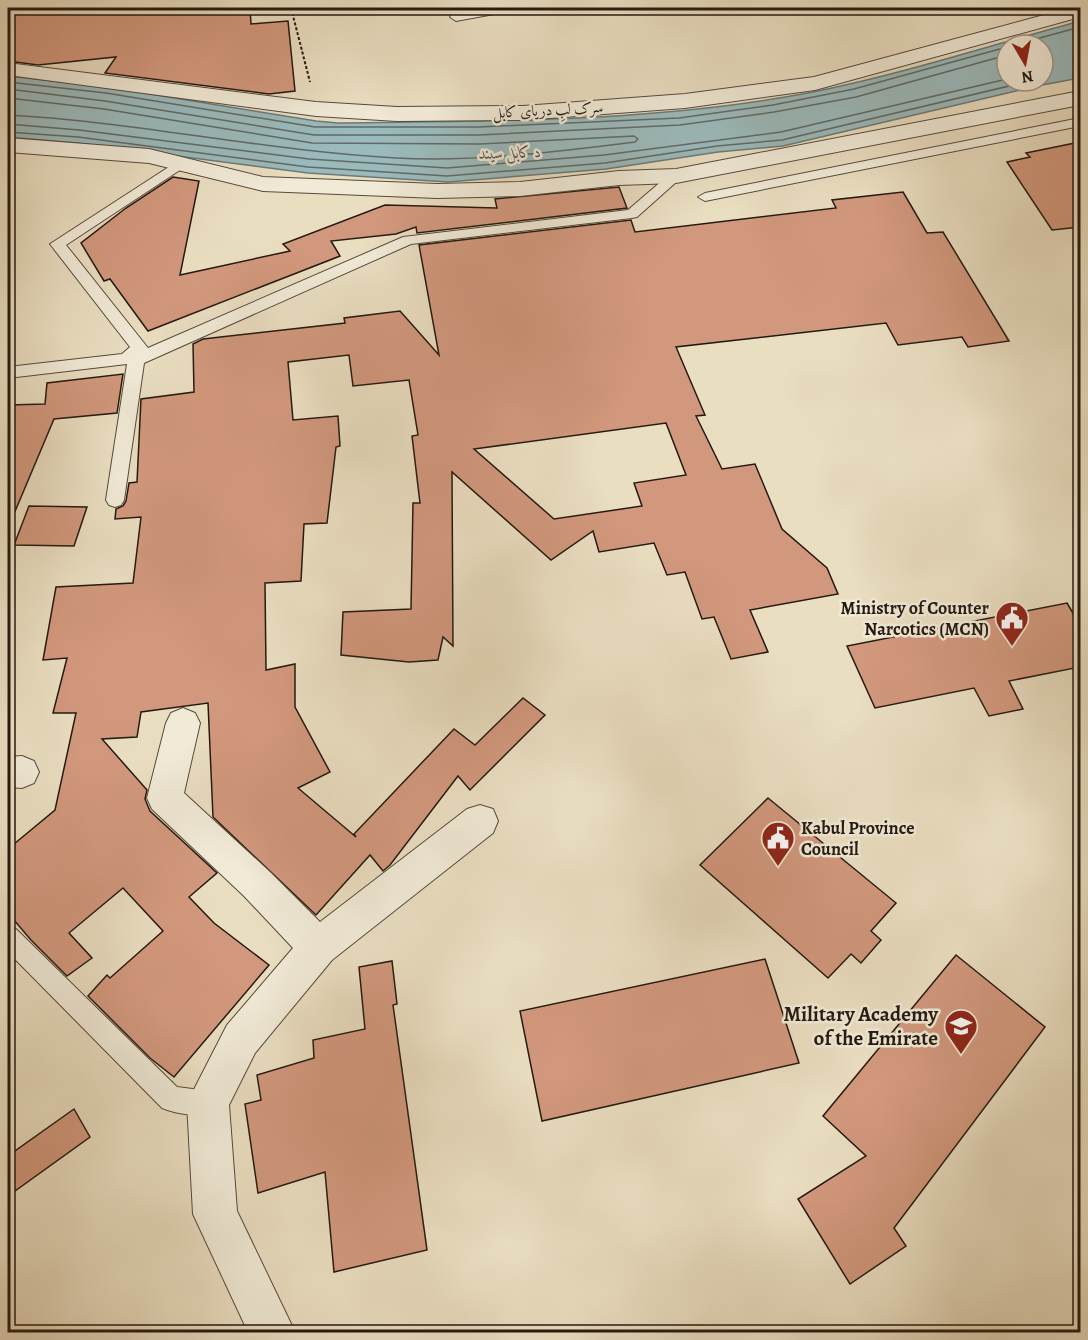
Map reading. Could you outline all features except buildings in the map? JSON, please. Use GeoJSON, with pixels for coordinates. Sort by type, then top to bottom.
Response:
{"type":"FeatureCollection","features":[{"type":"Feature","properties":{"kind":"street","name":"سرک لبِ دریای کابل"},"geometry":{"type":"LineString","coordinates":[[8,69],[316,109],[397,114],[523,113],[685,101],[815,83],[1080,11]]}},
{"type":"Feature","properties":{"kind":"street"},"geometry":{"type":"LineString","coordinates":[[8,145],[149,156],[178,165],[264,184],[437,191],[520,189],[619,178],[676,176],[1080,98]]}},
{"type":"Feature","properties":{"kind":"street"},"geometry":{"type":"LineString","coordinates":[[183,723],[165,798],[257,884],[318,947]]}},
{"type":"Feature","properties":{"kind":"street"},"geometry":{"type":"LineString","coordinates":[[272,1332],[215,1214],[208,1103],[241,1039],[318,947],[480,821]]}},
{"type":"Feature","properties":{"kind":"lane"},"geometry":{"type":"LineString","coordinates":[[456,17],[505,8]]}},
{"type":"Feature","properties":{"kind":"lane"},"geometry":{"type":"LineString","coordinates":[[705,197],[1080,122]]}},
{"type":"Feature","properties":{"kind":"lane"},"geometry":{"type":"LineString","coordinates":[[143,352],[57,244],[178,165]]}},
{"type":"Feature","properties":{"kind":"lane"},"geometry":{"type":"LineString","coordinates":[[8,372],[126,358],[408,240],[632,214],[676,176]]}},
{"type":"Feature","properties":{"kind":"lane"},"geometry":{"type":"LineString","coordinates":[[115,500],[136,360],[143,352]]}},
{"type":"Feature","properties":{"kind":"lane"},"geometry":{"type":"LineString","coordinates":[[8,938],[118,1044],[171,1099],[208,1103]]}},
{"type":"Feature","properties":{"kind":"path"},"geometry":{"type":"LineString","coordinates":[[291,8],[316,109]]}},
{"type":"Feature","properties":{"kind":"water"},"geometry":{"type":"Polygon","coordinates":[[[1080,21],[1080,78],[1055,83],[1055,33],[1038,33],[1080,21]]]}},
{"type":"Feature","properties":{"kind":"water","name":"د کابل سيند"},"geometry":{"type":"Polygon","coordinates":[[[995,45],[995,93],[1007,93],[783,146],[718,152],[606,169],[448,182],[308,173],[77,143],[8,137],[8,76],[107,87],[316,121],[338,123],[457,122],[576,118],[695,109],[813,92],[914,68],[995,45]]]}},
{"type":"Feature","properties":{"kind":"place","name":"Ministry of Counter Narcotics (MCN)"},"geometry":{"type":"Point","coordinates":[1012,647]}},
{"type":"Feature","properties":{"kind":"place","name":"Kabul Province Council"},"geometry":{"type":"Point","coordinates":[778,867]}},
{"type":"Feature","properties":{"kind":"place","name":"Military Academy of the Emirate"},"geometry":{"type":"Point","coordinates":[961,1055]}}]}
